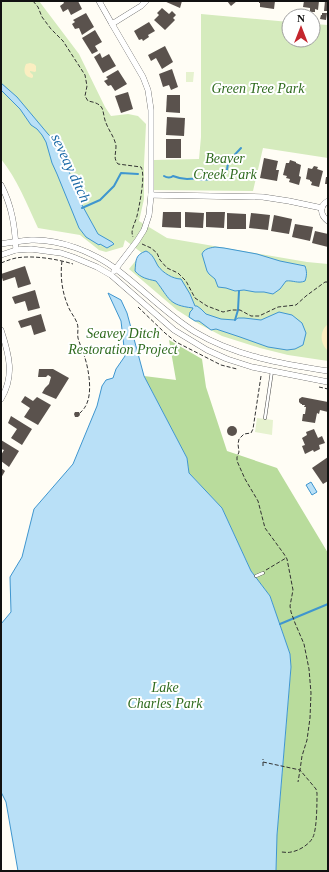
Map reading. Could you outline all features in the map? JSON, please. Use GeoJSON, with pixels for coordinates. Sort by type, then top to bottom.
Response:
{"type":"FeatureCollection","features":[{"type":"Feature","properties":{"kind":"street"},"geometry":{"type":"LineString","coordinates":[[99,1],[143,77],[148,90],[151,110],[151,195],[149,215],[144,230],[137,241],[111,274]]}},
{"type":"Feature","properties":{"kind":"street"},"geometry":{"type":"LineString","coordinates":[[112,24],[141,6],[146,1]]}},
{"type":"Feature","properties":{"kind":"street"},"geometry":{"type":"LineString","coordinates":[[1,185],[6,194],[13,218],[16,250]]}},
{"type":"Feature","properties":{"kind":"street"},"geometry":{"type":"LineString","coordinates":[[151,195],[263,197],[322,208]]}},
{"type":"Feature","properties":{"kind":"street"},"geometry":{"type":"LineString","coordinates":[[328,201],[322,208],[323,217],[328,221]]}},
{"type":"Feature","properties":{"kind":"street"},"geometry":{"type":"LineString","coordinates":[[1,244],[16,241],[43,241],[63,244],[83,251],[116,268],[178,320],[195,332],[209,339],[235,350],[282,364],[328,371]]}},
{"type":"Feature","properties":{"kind":"street"},"geometry":{"type":"LineString","coordinates":[[1,255],[16,250],[31,249],[61,253],[83,261],[111,274],[174,330],[188,340],[207,350],[226,359],[252,367],[328,382]]}},
{"type":"Feature","properties":{"kind":"street"},"geometry":{"type":"LineString","coordinates":[[1,330],[10,367],[6,389],[1,399]]}},
{"type":"Feature","properties":{"kind":"lane"},"geometry":{"type":"LineString","coordinates":[[265,418],[272,371]]}},
{"type":"Feature","properties":{"kind":"lane"},"geometry":{"type":"LineString","coordinates":[[256,576],[263,573]]}},
{"type":"Feature","properties":{"kind":"path"},"geometry":{"type":"LineString","coordinates":[[33,1],[50,29],[63,41],[85,75],[87,86],[85,96],[88,101],[102,107],[106,123],[116,145],[114,157],[116,161],[118,164],[141,167],[143,170],[140,199],[132,236]]}},
{"type":"Feature","properties":{"kind":"path"},"geometry":{"type":"LineString","coordinates":[[145,245],[157,253],[160,260],[167,268],[178,273],[186,281],[195,298],[207,306],[223,312],[240,310],[251,316],[259,316],[278,307],[296,304],[325,282],[328,282]]}},
{"type":"Feature","properties":{"kind":"path"},"geometry":{"type":"LineString","coordinates":[[1,263],[17,258],[30,257],[62,260],[78,266]]}},
{"type":"Feature","properties":{"kind":"path"},"geometry":{"type":"LineString","coordinates":[[62,260],[61,270],[64,293],[67,305],[77,322],[78,337],[86,360],[90,384],[86,407],[79,414]]}},
{"type":"Feature","properties":{"kind":"path"},"geometry":{"type":"LineString","coordinates":[[262,374],[253,429],[251,433],[244,434],[239,439],[237,461],[245,479],[258,501],[265,528],[286,558],[294,590],[290,606],[304,644],[309,669],[310,693],[310,718],[298,782]]}},
{"type":"Feature","properties":{"kind":"path"},"geometry":{"type":"LineString","coordinates":[[263,573],[286,558]]}},
{"type":"Feature","properties":{"kind":"path"},"geometry":{"type":"LineString","coordinates":[[263,758],[263,766]]}},
{"type":"Feature","properties":{"kind":"path"},"geometry":{"type":"LineString","coordinates":[[263,762],[300,770],[316,789],[317,793],[314,832],[311,840],[298,850],[281,852]]}},
{"type":"Feature","properties":{"kind":"green space"},"geometry":{"type":"Polygon","coordinates":[[[1,1],[39,1],[79,54],[105,107],[111,116],[128,114],[138,116],[146,124],[144,199],[139,221],[167,238],[307,262],[328,264],[328,361],[288,355],[260,348],[222,336],[199,324],[177,310],[129,269],[142,253],[125,240],[123,247],[106,252],[99,250],[80,235],[38,228],[17,183],[1,159],[1,1]]]}},
{"type":"Feature","properties":{"kind":"green space","name":"Green Tree Park"},"geometry":{"type":"Polygon","coordinates":[[[201,14],[281,21],[281,48],[321,48],[321,25],[328,25],[328,158],[263,148],[253,191],[151,190],[154,160],[199,159],[201,137],[201,14]]]}},
{"type":"Feature","properties":{"kind":"green space"},"geometry":{"type":"Polygon","coordinates":[[[186,72],[194,72],[193,82],[186,82],[186,72]]]}},
{"type":"Feature","properties":{"kind":"green space"},"geometry":{"type":"Polygon","coordinates":[[[169,340],[202,359],[206,387],[227,451],[277,468],[328,553],[328,871],[276,871],[277,835],[291,668],[290,654],[270,596],[251,571],[222,508],[189,473],[187,458],[144,376],[176,380],[169,340]]]}},
{"type":"Feature","properties":{"kind":"green space"},"geometry":{"type":"Polygon","coordinates":[[[257,418],[273,420],[272,435],[255,432],[257,418]]]}},
{"type":"Feature","properties":{"kind":"sand"},"geometry":{"type":"Polygon","coordinates":[[[30,63],[36,66],[35,72],[30,71],[33,75],[32,78],[27,76],[24,71],[26,64],[30,63]]]}},
{"type":"Feature","properties":{"kind":"sand"},"geometry":{"type":"Polygon","coordinates":[[[328,324],[328,351],[323,345],[322,334],[323,330],[328,324]]]}},
{"type":"Feature","properties":{"kind":"water"},"geometry":{"type":"Polygon","coordinates":[[[1,83],[17,97],[53,139],[74,182],[82,205],[98,234],[114,244],[107,248],[100,244],[99,245],[86,237],[79,228],[52,163],[46,142],[37,129],[31,125],[20,109],[1,90],[1,83]]]}},
{"type":"Feature","properties":{"kind":"water"},"geometry":{"type":"Polygon","coordinates":[[[215,247],[257,254],[280,261],[305,266],[305,281],[286,281],[280,289],[273,294],[244,290],[235,291],[218,287],[215,279],[207,271],[202,254],[205,250],[215,247]]]}},
{"type":"Feature","properties":{"kind":"water"},"geometry":{"type":"Polygon","coordinates":[[[146,251],[152,256],[158,266],[168,275],[181,279],[195,306],[206,314],[221,319],[235,320],[238,318],[244,318],[261,320],[279,312],[292,315],[302,323],[306,333],[303,345],[295,349],[287,350],[268,347],[216,329],[211,330],[199,321],[195,321],[189,317],[193,308],[174,303],[167,297],[156,281],[142,277],[135,271],[138,256],[146,251]]]}},
{"type":"Feature","properties":{"kind":"water","name":"Lake Charles Park"},"geometry":{"type":"Polygon","coordinates":[[[108,293],[121,300],[127,313],[144,376],[187,458],[189,473],[222,508],[251,571],[270,596],[290,654],[291,667],[277,835],[276,871],[18,871],[6,802],[1,792],[1,624],[11,612],[10,577],[22,557],[34,509],[73,464],[97,406],[102,386],[106,380],[113,378],[116,369],[125,356],[121,321],[108,293]]]}},
{"type":"Feature","properties":{"kind":"water"},"geometry":{"type":"Polygon","coordinates":[[[311,482],[317,492],[312,495],[306,485],[311,482]]]}},
{"type":"Feature","properties":{"kind":"building"},"geometry":{"type":"Polygon","coordinates":[[[63,1],[78,1],[82,9],[71,15],[68,9],[63,12],[60,6],[64,3],[63,1]]]}},
{"type":"Feature","properties":{"kind":"building"},"geometry":{"type":"Polygon","coordinates":[[[164,1],[182,1],[180,8],[164,1]]]}},
{"type":"Feature","properties":{"kind":"building"},"geometry":{"type":"Polygon","coordinates":[[[227,1],[237,1],[231,6],[227,1]]]}},
{"type":"Feature","properties":{"kind":"building"},"geometry":{"type":"Polygon","coordinates":[[[259,1],[275,1],[274,9],[260,7],[259,1]]]}},
{"type":"Feature","properties":{"kind":"building"},"geometry":{"type":"Polygon","coordinates":[[[304,1],[319,1],[318,8],[303,7],[304,1]]]}},
{"type":"Feature","properties":{"kind":"building"},"geometry":{"type":"Polygon","coordinates":[[[325,1],[328,1],[328,11],[324,11],[325,1]]]}},
{"type":"Feature","properties":{"kind":"building"},"geometry":{"type":"Polygon","coordinates":[[[162,8],[169,14],[172,11],[176,15],[173,18],[175,20],[165,30],[154,20],[159,15],[157,13],[162,8]]]}},
{"type":"Feature","properties":{"kind":"building"},"geometry":{"type":"Polygon","coordinates":[[[86,13],[94,27],[82,35],[79,28],[75,29],[72,24],[75,22],[73,20],[86,13]]]}},
{"type":"Feature","properties":{"kind":"building"},"geometry":{"type":"Polygon","coordinates":[[[322,13],[327,13],[326,20],[321,19],[322,13]]]}},
{"type":"Feature","properties":{"kind":"building"},"geometry":{"type":"Polygon","coordinates":[[[149,22],[155,31],[148,35],[149,37],[143,41],[142,39],[139,40],[134,31],[149,22]]]}},
{"type":"Feature","properties":{"kind":"building"},"geometry":{"type":"Polygon","coordinates":[[[95,30],[102,42],[95,46],[98,51],[92,54],[82,38],[95,30]]]}},
{"type":"Feature","properties":{"kind":"building"},"geometry":{"type":"Polygon","coordinates":[[[165,46],[173,62],[162,69],[156,58],[151,61],[148,55],[165,46]]]}},
{"type":"Feature","properties":{"kind":"building"},"geometry":{"type":"Polygon","coordinates":[[[100,53],[102,58],[109,54],[116,66],[103,73],[94,57],[100,53]]]}},
{"type":"Feature","properties":{"kind":"building"},"geometry":{"type":"Polygon","coordinates":[[[172,69],[178,87],[171,90],[169,85],[163,87],[159,74],[172,69]]]}},
{"type":"Feature","properties":{"kind":"building"},"geometry":{"type":"Polygon","coordinates":[[[118,70],[127,84],[115,91],[111,85],[108,86],[104,81],[108,79],[106,77],[118,70]]]}},
{"type":"Feature","properties":{"kind":"building"},"geometry":{"type":"Polygon","coordinates":[[[128,92],[133,109],[121,113],[115,96],[128,92]]]}},
{"type":"Feature","properties":{"kind":"building"},"geometry":{"type":"Polygon","coordinates":[[[167,95],[180,95],[180,113],[166,112],[167,95]]]}},
{"type":"Feature","properties":{"kind":"building"},"geometry":{"type":"Polygon","coordinates":[[[167,117],[185,118],[184,136],[166,135],[167,117]]]}},
{"type":"Feature","properties":{"kind":"building"},"geometry":{"type":"Polygon","coordinates":[[[166,139],[181,139],[181,158],[166,158],[166,139]]]}},
{"type":"Feature","properties":{"kind":"building"},"geometry":{"type":"Polygon","coordinates":[[[264,158],[278,161],[276,170],[279,170],[277,181],[260,178],[264,158]]]}},
{"type":"Feature","properties":{"kind":"building"},"geometry":{"type":"Polygon","coordinates":[[[290,160],[301,165],[299,185],[289,182],[290,179],[283,175],[286,163],[289,163],[290,160]]]}},
{"type":"Feature","properties":{"kind":"building"},"geometry":{"type":"Polygon","coordinates":[[[314,166],[323,171],[319,187],[311,185],[312,182],[306,179],[308,168],[312,169],[314,166]]]}},
{"type":"Feature","properties":{"kind":"building"},"geometry":{"type":"Polygon","coordinates":[[[326,177],[328,177],[328,184],[325,184],[326,177]]]}},
{"type":"Feature","properties":{"kind":"building"},"geometry":{"type":"Polygon","coordinates":[[[163,212],[181,212],[181,228],[162,227],[163,212]]]}},
{"type":"Feature","properties":{"kind":"building"},"geometry":{"type":"Polygon","coordinates":[[[185,212],[204,213],[203,228],[185,227],[185,212]]]}},
{"type":"Feature","properties":{"kind":"building"},"geometry":{"type":"Polygon","coordinates":[[[206,212],[225,212],[224,228],[206,227],[206,212]]]}},
{"type":"Feature","properties":{"kind":"building"},"geometry":{"type":"Polygon","coordinates":[[[227,213],[246,214],[246,229],[227,229],[227,213]]]}},
{"type":"Feature","properties":{"kind":"building"},"geometry":{"type":"Polygon","coordinates":[[[251,213],[270,215],[268,230],[249,228],[251,213]]]}},
{"type":"Feature","properties":{"kind":"building"},"geometry":{"type":"Polygon","coordinates":[[[274,215],[292,219],[289,234],[271,231],[274,215]]]}},
{"type":"Feature","properties":{"kind":"building"},"geometry":{"type":"Polygon","coordinates":[[[295,224],[313,227],[310,241],[292,237],[295,224]]]}},
{"type":"Feature","properties":{"kind":"building"},"geometry":{"type":"Polygon","coordinates":[[[315,231],[328,234],[328,247],[312,243],[315,231]]]}},
{"type":"Feature","properties":{"kind":"building"},"geometry":{"type":"Polygon","coordinates":[[[25,266],[31,284],[18,288],[15,277],[3,281],[1,274],[25,266]]]}},
{"type":"Feature","properties":{"kind":"building"},"geometry":{"type":"Polygon","coordinates":[[[35,290],[40,308],[28,311],[25,301],[15,304],[12,297],[35,290]]]}},
{"type":"Feature","properties":{"kind":"building"},"geometry":{"type":"Polygon","coordinates":[[[41,314],[46,331],[34,335],[31,325],[21,328],[18,321],[41,314]]]}},
{"type":"Feature","properties":{"kind":"building"},"geometry":{"type":"Polygon","coordinates":[[[39,369],[53,369],[69,378],[56,399],[42,393],[49,384],[51,377],[48,375],[46,377],[38,377],[39,369]]]}},
{"type":"Feature","properties":{"kind":"building"},"geometry":{"type":"Polygon","coordinates":[[[25,396],[33,401],[37,397],[51,405],[38,425],[24,417],[30,408],[21,402],[25,396]]]}},
{"type":"Feature","properties":{"kind":"building"},"geometry":{"type":"Polygon","coordinates":[[[302,397],[328,402],[328,412],[320,410],[319,414],[317,413],[315,423],[302,421],[306,407],[299,402],[299,399],[302,397]]]}},
{"type":"Feature","properties":{"kind":"building"},"geometry":{"type":"Polygon","coordinates":[[[75,412],[79,412],[80,415],[78,417],[75,417],[75,412]]]}},
{"type":"Feature","properties":{"kind":"building"},"geometry":{"type":"Polygon","coordinates":[[[11,416],[32,429],[22,445],[11,438],[17,429],[8,423],[11,416]]]}},
{"type":"Feature","properties":{"kind":"building"},"geometry":{"type":"Polygon","coordinates":[[[232,426],[237,431],[232,436],[227,431],[232,426]]]}},
{"type":"Feature","properties":{"kind":"building"},"geometry":{"type":"Polygon","coordinates":[[[314,429],[318,438],[322,436],[325,443],[319,445],[320,449],[314,452],[313,450],[305,454],[302,446],[305,445],[302,438],[307,435],[306,432],[314,429]]]}},
{"type":"Feature","properties":{"kind":"building"},"geometry":{"type":"Polygon","coordinates":[[[1,440],[19,451],[9,467],[1,461],[1,455],[4,450],[1,449],[1,440]]]}},
{"type":"Feature","properties":{"kind":"building"},"geometry":{"type":"Polygon","coordinates":[[[328,457],[328,481],[323,484],[312,468],[328,457]]]}},
{"type":"Feature","properties":{"kind":"building"},"geometry":{"type":"Polygon","coordinates":[[[1,468],[5,471],[1,478],[1,468]]]}},
{"type":"Feature","properties":{"kind":"waterway"},"geometry":{"type":"LineString","coordinates":[[164,176],[169,178],[173,176],[185,179],[212,179],[227,170],[230,160],[241,148]]}},
{"type":"Feature","properties":{"kind":"waterway","name":"seveay ditch"},"geometry":{"type":"LineString","coordinates":[[82,208],[100,200],[114,186],[121,173],[138,174]]}},
{"type":"Feature","properties":{"kind":"waterway"},"geometry":{"type":"LineString","coordinates":[[235,320],[238,310],[239,291]]}},
{"type":"Feature","properties":{"kind":"waterway"},"geometry":{"type":"LineString","coordinates":[[280,624],[328,604]]}},
{"type":"Feature","properties":{"kind":"park label","name":"Beaver Creek Park"},"geometry":{"type":"Point","coordinates":[225,166]}},
{"type":"Feature","properties":{"kind":"park label","name":"Seavey Ditch Restoration Project"},"geometry":{"type":"Point","coordinates":[123,342]}}]}
